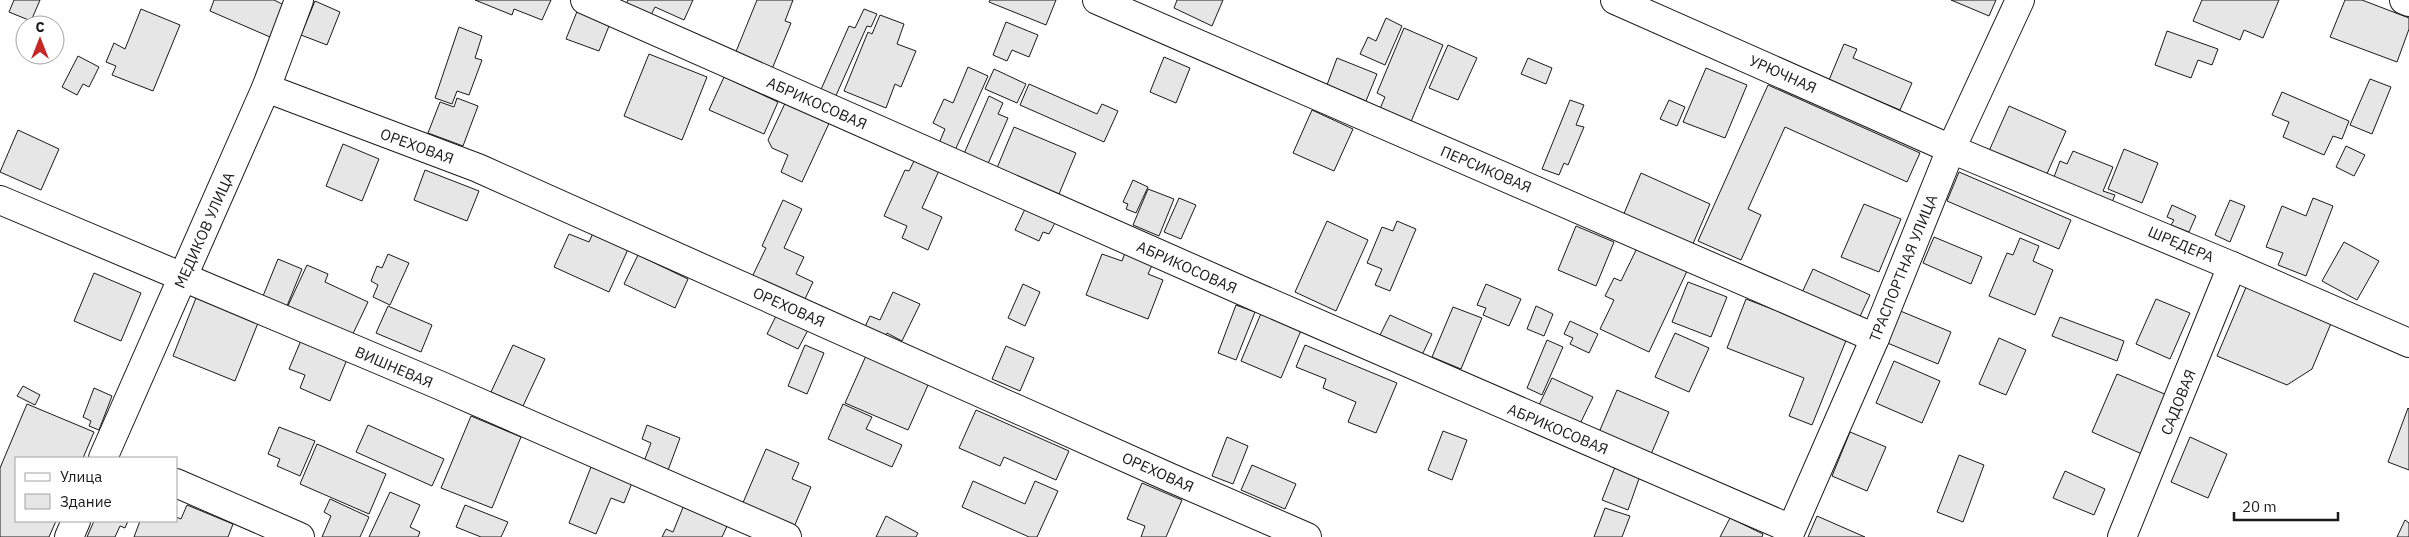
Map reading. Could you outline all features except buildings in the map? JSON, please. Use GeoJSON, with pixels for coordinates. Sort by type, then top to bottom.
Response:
{"type":"FeatureCollection","features":[{"type":"Feature","properties":{"kind":"street","name":"МЕДИКОВ УЛИЦА"},"geometry":{"type":"LineString","coordinates":[[109,456],[182,278],[266,88],[299,0]]}},
{"type":"Feature","properties":{"kind":"street","name":"АБРИКОСОВАЯ"},"geometry":{"type":"LineString","coordinates":[[585,0],[1789,533]]}},
{"type":"Feature","properties":{"kind":"street","name":"ПЕРСИКОВАЯ"},"geometry":{"type":"LineString","coordinates":[[1097,0],[1875,338]]}},
{"type":"Feature","properties":{"kind":"street","name":"УРЮЧНАЯ"},"geometry":{"type":"LineString","coordinates":[[1615,0],[1951,149]]}},
{"type":"Feature","properties":{"kind":"street","name":"ТРАСПОРТНАЯ УЛИЦА"},"geometry":{"type":"LineString","coordinates":[[1789,533],[1875,338],[1951,149],[2020,0]]}},
{"type":"Feature","properties":{"kind":"street"},"geometry":{"type":"LineString","coordinates":[[2404,0],[2409,2]]}},
{"type":"Feature","properties":{"kind":"street","name":"ОРЕХОВАЯ"},"geometry":{"type":"LineString","coordinates":[[266,88],[478,168],[1307,537]]}},
{"type":"Feature","properties":{"kind":"street","name":"ШРЕДЕРА"},"geometry":{"type":"LineString","coordinates":[[1951,149],[2232,266],[2409,343]]}},
{"type":"Feature","properties":{"kind":"street","name":"ВИШНЕВАЯ"},"geometry":{"type":"LineString","coordinates":[[0,200],[439,385],[787,537]]}},
{"type":"Feature","properties":{"kind":"street","name":"САДОВАЯ"},"geometry":{"type":"LineString","coordinates":[[2122,537],[2232,266]]}},
{"type":"Feature","properties":{"kind":"street"},"geometry":{"type":"LineString","coordinates":[[178,484],[300,537]]}},
{"type":"Feature","properties":{"kind":"street"},"geometry":{"type":"LineString","coordinates":[[70,537],[76,522]]}}]}
